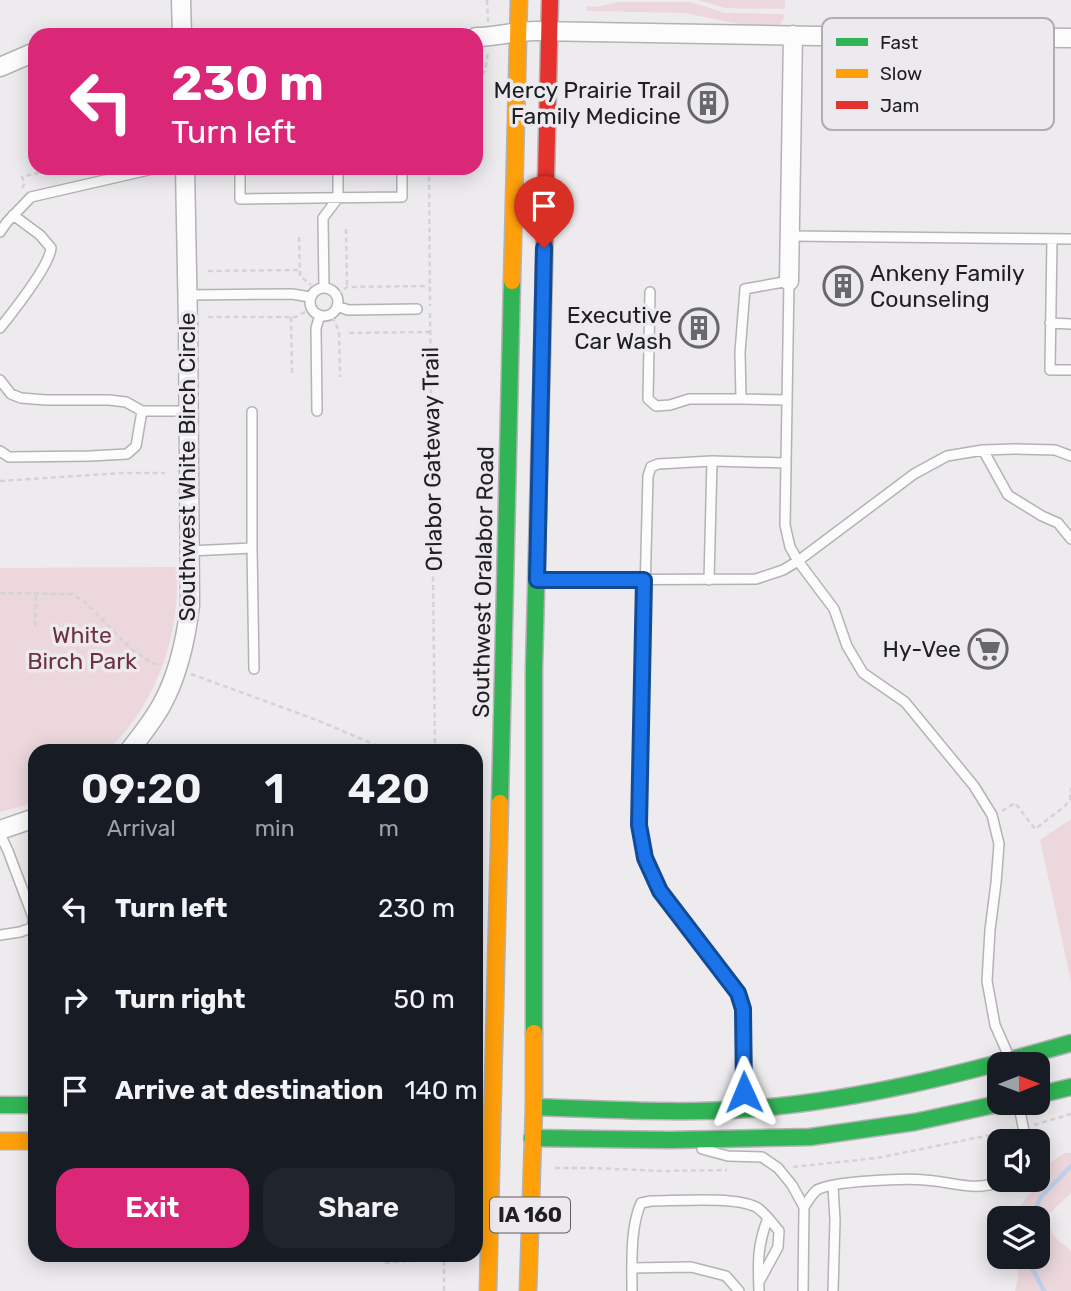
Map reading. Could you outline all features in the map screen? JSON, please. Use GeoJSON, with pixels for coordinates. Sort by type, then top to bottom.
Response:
{"type":"FeatureCollection","features":[{"type":"Feature","properties":{"kind":"main road","name":"Southwest Oralabor Road"},"geometry":{"type":"LineString","coordinates":[[519,0],[513,1107],[505,1139],[528,1291]]}},
{"type":"Feature","properties":{"kind":"main road","name":"Southwest Oralabor Road"},"geometry":{"type":"LineString","coordinates":[[488,1291],[505,1139],[513,1107],[537,580],[550,0]]}},
{"type":"Feature","properties":{"kind":"main road"},"geometry":{"type":"LineString","coordinates":[[1043,1052],[1071,1043]]}},
{"type":"Feature","properties":{"kind":"main road"},"geometry":{"type":"LineString","coordinates":[[483,1107],[744,1110],[879,1091],[987,1067]]}},
{"type":"Feature","properties":{"kind":"main road"},"geometry":{"type":"LineString","coordinates":[[1050,1092],[1071,1087]]}},
{"type":"Feature","properties":{"kind":"main road"},"geometry":{"type":"LineString","coordinates":[[0,1105],[28,1105]]}},
{"type":"Feature","properties":{"kind":"main road"},"geometry":{"type":"LineString","coordinates":[[505,1139],[810,1137],[927,1120],[987,1106]]}},
{"type":"Feature","properties":{"kind":"main road"},"geometry":{"type":"LineString","coordinates":[[0,1141],[28,1141]]}},
{"type":"Feature","properties":{"kind":"street"},"geometry":{"type":"LineString","coordinates":[[181,0],[183,28]]}},
{"type":"Feature","properties":{"kind":"street"},"geometry":{"type":"LineString","coordinates":[[483,37],[517,31],[822,36]]}},
{"type":"Feature","properties":{"kind":"street"},"geometry":{"type":"LineString","coordinates":[[789,281],[793,36]]}},
{"type":"Feature","properties":{"kind":"street"},"geometry":{"type":"LineString","coordinates":[[0,67],[28,55]]}},
{"type":"Feature","properties":{"kind":"street","name":"Southwest White Birch Circle"},"geometry":{"type":"LineString","coordinates":[[134,744],[161,707],[176,669],[189,615],[185,175]]}},
{"type":"Feature","properties":{"kind":"street"},"geometry":{"type":"LineString","coordinates":[[0,832],[28,821]]}},
{"type":"Feature","properties":{"kind":"lane"},"geometry":{"type":"LineString","coordinates":[[0,232],[32,197],[127,175]]}},
{"type":"Feature","properties":{"kind":"lane"},"geometry":{"type":"LineString","coordinates":[[240,175],[240,198],[402,197],[402,175]]}},
{"type":"Feature","properties":{"kind":"lane"},"geometry":{"type":"LineString","coordinates":[[338,175],[338,198],[323,218],[317,292],[310,302],[312,308],[325,316],[334,310],[418,309]]}},
{"type":"Feature","properties":{"kind":"lane"},"geometry":{"type":"LineString","coordinates":[[0,328],[43,269],[51,248],[40,235],[13,215]]}},
{"type":"Feature","properties":{"kind":"lane"},"geometry":{"type":"LineString","coordinates":[[790,236],[1071,239]]}},
{"type":"Feature","properties":{"kind":"lane"},"geometry":{"type":"LineString","coordinates":[[1052,239],[1050,370],[1071,370]]}},
{"type":"Feature","properties":{"kind":"lane"},"geometry":{"type":"LineString","coordinates":[[741,399],[740,352],[745,289],[789,281],[785,525],[790,547],[834,609],[847,646],[863,673],[905,702],[974,786],[992,816],[999,844],[987,981],[995,1025],[1007,1052]]}},
{"type":"Feature","properties":{"kind":"lane"},"geometry":{"type":"LineString","coordinates":[[187,295],[292,294],[329,289],[336,295],[334,310]]}},
{"type":"Feature","properties":{"kind":"lane"},"geometry":{"type":"LineString","coordinates":[[650,292],[648,399],[656,406],[689,400],[787,400]]}},
{"type":"Feature","properties":{"kind":"lane"},"geometry":{"type":"LineString","coordinates":[[317,411],[316,328],[320,315]]}},
{"type":"Feature","properties":{"kind":"lane"},"geometry":{"type":"LineString","coordinates":[[1050,323],[1071,324]]}},
{"type":"Feature","properties":{"kind":"lane"},"geometry":{"type":"LineString","coordinates":[[0,380],[11,394],[21,398],[109,400],[126,402],[142,411],[188,411]]}},
{"type":"Feature","properties":{"kind":"lane"},"geometry":{"type":"LineString","coordinates":[[0,451],[9,457],[127,454],[135,446],[142,411]]}},
{"type":"Feature","properties":{"kind":"lane"},"geometry":{"type":"LineString","coordinates":[[252,412],[254,669]]}},
{"type":"Feature","properties":{"kind":"lane"},"geometry":{"type":"LineString","coordinates":[[537,580],[756,579],[783,570],[798,561],[914,474],[947,456],[983,450],[1014,449],[1055,450],[1071,456]]}},
{"type":"Feature","properties":{"kind":"lane"},"geometry":{"type":"LineString","coordinates":[[983,450],[1008,495],[1058,523],[1071,539]]}},
{"type":"Feature","properties":{"kind":"lane"},"geometry":{"type":"LineString","coordinates":[[709,580],[712,461]]}},
{"type":"Feature","properties":{"kind":"lane"},"geometry":{"type":"LineString","coordinates":[[744,1110],[743,1009],[738,993],[660,891],[645,858],[639,825],[648,475],[651,467],[665,462],[786,464]]}},
{"type":"Feature","properties":{"kind":"lane"},"geometry":{"type":"LineString","coordinates":[[190,551],[253,548]]}},
{"type":"Feature","properties":{"kind":"lane"},"geometry":{"type":"LineString","coordinates":[[0,832],[28,903]]}},
{"type":"Feature","properties":{"kind":"lane"},"geometry":{"type":"LineString","coordinates":[[0,934],[28,929]]}},
{"type":"Feature","properties":{"kind":"lane"},"geometry":{"type":"LineString","coordinates":[[670,1140],[728,1156],[762,1157],[778,1168],[792,1185],[804,1207],[803,1291]]}},
{"type":"Feature","properties":{"kind":"lane"},"geometry":{"type":"LineString","coordinates":[[804,1207],[811,1195],[820,1188],[894,1178],[966,1187],[987,1185]]}},
{"type":"Feature","properties":{"kind":"lane"},"geometry":{"type":"LineString","coordinates":[[833,1186],[833,1291]]}},
{"type":"Feature","properties":{"kind":"lane"},"geometry":{"type":"LineString","coordinates":[[632,1291],[636,1214],[641,1203],[651,1201],[726,1201],[756,1207],[779,1231],[778,1247],[759,1286]]}},
{"type":"Feature","properties":{"kind":"lane"},"geometry":{"type":"LineString","coordinates":[[759,1286],[758,1252],[768,1218]]}},
{"type":"Feature","properties":{"kind":"lane"},"geometry":{"type":"LineString","coordinates":[[632,1268],[691,1267],[726,1276],[739,1291]]}},
{"type":"Feature","properties":{"kind":"path","name":"Orlabor Gateway Trail"},"geometry":{"type":"LineString","coordinates":[[429,175],[435,744]]}},
{"type":"Feature","properties":{"kind":"path"},"geometry":{"type":"LineString","coordinates":[[346,229],[347,287]]}},
{"type":"Feature","properties":{"kind":"path"},"geometry":{"type":"LineString","coordinates":[[299,237],[300,276],[317,292]]}},
{"type":"Feature","properties":{"kind":"path"},"geometry":{"type":"LineString","coordinates":[[208,271],[300,270]]}},
{"type":"Feature","properties":{"kind":"path"},"geometry":{"type":"LineString","coordinates":[[336,295],[347,287],[429,286]]}},
{"type":"Feature","properties":{"kind":"path"},"geometry":{"type":"LineString","coordinates":[[208,317],[296,317],[312,308]]}},
{"type":"Feature","properties":{"kind":"path"},"geometry":{"type":"LineString","coordinates":[[334,310],[339,331],[340,377]]}},
{"type":"Feature","properties":{"kind":"path"},"geometry":{"type":"LineString","coordinates":[[291,317],[292,376]]}},
{"type":"Feature","properties":{"kind":"path"},"geometry":{"type":"LineString","coordinates":[[349,333],[430,332]]}},
{"type":"Feature","properties":{"kind":"path"},"geometry":{"type":"LineString","coordinates":[[0,481],[121,473],[165,473]]}},
{"type":"Feature","properties":{"kind":"path"},"geometry":{"type":"LineString","coordinates":[[35,626],[36,594]]}},
{"type":"Feature","properties":{"kind":"path"},"geometry":{"type":"LineString","coordinates":[[992,816],[1015,803],[1035,829],[1065,806],[1070,799],[1071,788]]}},
{"type":"Feature","properties":{"kind":"path"},"geometry":{"type":"LineString","coordinates":[[556,1168],[568,1168]]}},
{"type":"Feature","properties":{"kind":"path"},"geometry":{"type":"LineString","coordinates":[[385,1263],[402,1262]]}},
{"type":"Feature","properties":{"kind":"path"},"geometry":{"type":"LineString","coordinates":[[444,1262],[444,1291]]}},
{"type":"Feature","properties":{"kind":"green space"},"geometry":{"type":"Polygon","coordinates":[[[698,0],[785,0],[785,9],[726,8],[698,0]]]}},
{"type":"Feature","properties":{"kind":"green space"},"geometry":{"type":"Polygon","coordinates":[[[618,2],[690,2],[725,13],[784,15],[780,24],[754,27],[685,13],[587,11],[587,6],[597,7],[618,2]]]}},
{"type":"Feature","properties":{"kind":"green space","name":"White Birch Park"},"geometry":{"type":"Polygon","coordinates":[[[178,567],[176,606],[169,646],[155,684],[134,720],[114,744],[28,744],[28,804],[0,812],[0,568],[178,567]]]}},
{"type":"Feature","properties":{"kind":"green space"},"geometry":{"type":"Polygon","coordinates":[[[1071,819],[1071,981],[1040,840],[1071,819]]]}},
{"type":"Feature","properties":{"kind":"green space"},"geometry":{"type":"Polygon","coordinates":[[[1065,1153],[1071,1153],[1071,1193],[1050,1213],[1050,1206],[1020,1206],[1032,1192],[1050,1192],[1051,1162],[1065,1153]]]}},
{"type":"Feature","properties":{"kind":"green space"},"geometry":{"type":"Polygon","coordinates":[[[1050,1227],[1071,1252],[1071,1291],[1015,1291],[1017,1269],[1050,1269],[1050,1227]]]}},
{"type":"Feature","properties":{"kind":"waterway"},"geometry":{"type":"LineString","coordinates":[[1037,1206],[1041,1197],[1071,1166]]}},
{"type":"Feature","properties":{"kind":"waterway"},"geometry":{"type":"LineString","coordinates":[[1033,1269],[1044,1291]]}},
{"type":"Feature","properties":{"kind":"traffic: fast"},"geometry":{"type":"LineString","coordinates":[[500,803],[512,281]]}},
{"type":"Feature","properties":{"kind":"traffic: fast"},"geometry":{"type":"LineString","coordinates":[[534,1033],[534,668],[542,355]]}},
{"type":"Feature","properties":{"kind":"traffic: fast"},"geometry":{"type":"LineString","coordinates":[[534,1107],[694,1111],[788,1105],[870,1093],[992,1065],[1071,1043]]}},
{"type":"Feature","properties":{"kind":"traffic: fast"},"geometry":{"type":"LineString","coordinates":[[1050,1092],[1071,1087]]}},
{"type":"Feature","properties":{"kind":"traffic: fast"},"geometry":{"type":"LineString","coordinates":[[0,1105],[28,1105]]}},
{"type":"Feature","properties":{"kind":"traffic: fast"},"geometry":{"type":"LineString","coordinates":[[532,1138],[670,1140],[810,1137],[915,1122],[987,1106]]}},
{"type":"Feature","properties":{"kind":"traffic: slow"},"geometry":{"type":"LineString","coordinates":[[512,281],[519,0]]}},
{"type":"Feature","properties":{"kind":"traffic: slow"},"geometry":{"type":"LineString","coordinates":[[488,1291],[500,803]]}},
{"type":"Feature","properties":{"kind":"traffic: slow"},"geometry":{"type":"LineString","coordinates":[[528,1291],[534,1033]]}},
{"type":"Feature","properties":{"kind":"traffic: slow"},"geometry":{"type":"LineString","coordinates":[[0,1141],[28,1141]]}},
{"type":"Feature","properties":{"kind":"traffic: jam"},"geometry":{"type":"LineString","coordinates":[[542,355],[550,0]]}},
{"type":"Feature","properties":{"kind":"place","name":"Mercy Prairie Trail Family Medicine"},"geometry":{"type":"Point","coordinates":[708,103]}},
{"type":"Feature","properties":{"kind":"place","name":"Ankeny Family Counseling"},"geometry":{"type":"Point","coordinates":[843,286]}},
{"type":"Feature","properties":{"kind":"place","name":"Executive Car Wash"},"geometry":{"type":"Point","coordinates":[699,328]}},
{"type":"Feature","properties":{"kind":"place","name":"Hy-Vee"},"geometry":{"type":"Point","coordinates":[988,649]}},
{"type":"Feature","properties":{"kind":"route"},"geometry":{"type":"LineString","coordinates":[[544,248],[537,580],[644,580],[639,825],[645,858],[660,891],[738,993],[743,1009],[744,1092]]}}]}
